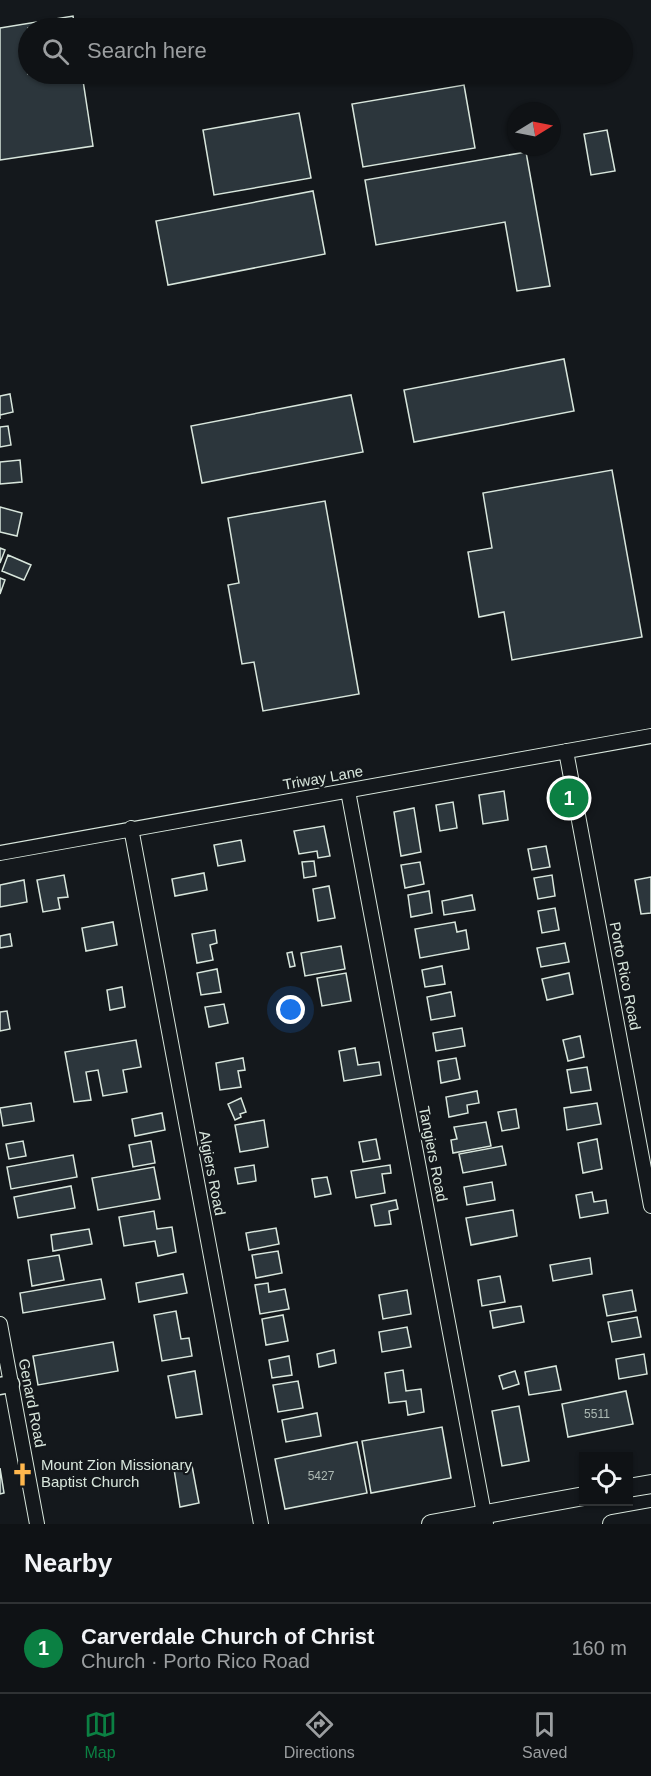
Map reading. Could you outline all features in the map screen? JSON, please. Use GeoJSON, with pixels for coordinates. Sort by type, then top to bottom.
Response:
{"type":"FeatureCollection","features":[{"type":"Feature","properties":{"kind":"main road"},"geometry":{"type":"LineString","coordinates":[[633,1487],[651,1484]]}},
{"type":"Feature","properties":{"kind":"main road"},"geometry":{"type":"LineString","coordinates":[[430,1524],[485,1519],[579,1497]]}},
{"type":"Feature","properties":{"kind":"main road"},"geometry":{"type":"LineString","coordinates":[[612,1524],[651,1517]]}},
{"type":"Feature","properties":{"kind":"street","name":"Triway Lane"},"geometry":{"type":"LineString","coordinates":[[0,853],[651,736]]}},
{"type":"Feature","properties":{"kind":"street","name":"Porto Rico Road"},"geometry":{"type":"LineString","coordinates":[[566,752],[651,1206]]}},
{"type":"Feature","properties":{"kind":"street","name":"Tangiers Road"},"geometry":{"type":"LineString","coordinates":[[348,791],[485,1519]]}},
{"type":"Feature","properties":{"kind":"street","name":"Algiers Road"},"geometry":{"type":"LineString","coordinates":[[131,828],[261,1524]]}},
{"type":"Feature","properties":{"kind":"street","name":"Genard Road"},"geometry":{"type":"LineString","coordinates":[[0,1324],[6,1385],[37,1524]]}},
{"type":"Feature","properties":{"kind":"building"},"geometry":{"type":"Polygon","coordinates":[[[18,25],[18,84],[84,84],[93,146],[0,160],[0,28],[18,25]]]}},
{"type":"Feature","properties":{"kind":"building"},"geometry":{"type":"Polygon","coordinates":[[[464,85],[475,148],[363,167],[352,104],[464,85]]]}},
{"type":"Feature","properties":{"kind":"building"},"geometry":{"type":"Polygon","coordinates":[[[299,113],[311,178],[214,195],[203,130],[299,113]]]}},
{"type":"Feature","properties":{"kind":"building"},"geometry":{"type":"Polygon","coordinates":[[[607,130],[615,171],[591,175],[584,134],[607,130]]]}},
{"type":"Feature","properties":{"kind":"building"},"geometry":{"type":"Polygon","coordinates":[[[507,155],[527,156],[550,286],[517,291],[505,222],[376,245],[365,180],[507,155]]]}},
{"type":"Feature","properties":{"kind":"building"},"geometry":{"type":"Polygon","coordinates":[[[313,191],[325,254],[168,285],[156,221],[313,191]]]}},
{"type":"Feature","properties":{"kind":"building"},"geometry":{"type":"Polygon","coordinates":[[[564,359],[574,411],[414,442],[404,390],[564,359]]]}},
{"type":"Feature","properties":{"kind":"building"},"geometry":{"type":"Polygon","coordinates":[[[10,394],[13,412],[0,415],[0,396],[10,394]]]}},
{"type":"Feature","properties":{"kind":"building"},"geometry":{"type":"Polygon","coordinates":[[[351,395],[363,452],[202,483],[191,426],[351,395]]]}},
{"type":"Feature","properties":{"kind":"building"},"geometry":{"type":"Polygon","coordinates":[[[8,426],[11,445],[0,447],[0,427],[8,426]]]}},
{"type":"Feature","properties":{"kind":"building"},"geometry":{"type":"Polygon","coordinates":[[[20,460],[22,482],[0,484],[0,462],[20,460]]]}},
{"type":"Feature","properties":{"kind":"building"},"geometry":{"type":"Polygon","coordinates":[[[612,470],[642,637],[512,660],[504,612],[479,617],[468,552],[492,548],[483,493],[612,470]]]}},
{"type":"Feature","properties":{"kind":"building"},"geometry":{"type":"Polygon","coordinates":[[[325,501],[359,694],[263,711],[254,662],[242,664],[228,585],[239,583],[228,518],[325,501]]]}},
{"type":"Feature","properties":{"kind":"building"},"geometry":{"type":"Polygon","coordinates":[[[0,507],[22,513],[17,536],[0,532],[0,507]]]}},
{"type":"Feature","properties":{"kind":"building"},"geometry":{"type":"Polygon","coordinates":[[[0,548],[5,550],[0,563],[0,548]]]}},
{"type":"Feature","properties":{"kind":"building"},"geometry":{"type":"Polygon","coordinates":[[[8,555],[31,565],[24,580],[2,571],[8,555]]]}},
{"type":"Feature","properties":{"kind":"building"},"geometry":{"type":"Polygon","coordinates":[[[0,578],[5,580],[0,594],[0,578]]]}},
{"type":"Feature","properties":{"kind":"building"},"geometry":{"type":"Polygon","coordinates":[[[504,791],[508,820],[483,824],[479,795],[504,791]]]}},
{"type":"Feature","properties":{"kind":"building"},"geometry":{"type":"Polygon","coordinates":[[[453,802],[457,828],[440,831],[436,805],[453,802]]]}},
{"type":"Feature","properties":{"kind":"building"},"geometry":{"type":"Polygon","coordinates":[[[414,808],[421,852],[401,856],[394,812],[414,808]]]}},
{"type":"Feature","properties":{"kind":"building"},"geometry":{"type":"Polygon","coordinates":[[[324,826],[330,856],[318,858],[317,851],[299,854],[294,831],[324,826]]]}},
{"type":"Feature","properties":{"kind":"building"},"geometry":{"type":"Polygon","coordinates":[[[241,840],[245,861],[218,866],[214,845],[241,840]]]}},
{"type":"Feature","properties":{"kind":"building"},"geometry":{"type":"Polygon","coordinates":[[[546,846],[550,867],[532,870],[528,849],[546,846]]]}},
{"type":"Feature","properties":{"kind":"building"},"geometry":{"type":"Polygon","coordinates":[[[314,861],[316,876],[304,878],[302,862],[314,861]]]}},
{"type":"Feature","properties":{"kind":"building"},"geometry":{"type":"Polygon","coordinates":[[[420,862],[424,884],[405,888],[401,865],[420,862]]]}},
{"type":"Feature","properties":{"kind":"building"},"geometry":{"type":"Polygon","coordinates":[[[204,873],[207,890],[175,896],[172,879],[204,873]]]}},
{"type":"Feature","properties":{"kind":"building"},"geometry":{"type":"Polygon","coordinates":[[[64,875],[68,897],[58,898],[60,909],[43,912],[37,880],[64,875]]]}},
{"type":"Feature","properties":{"kind":"building"},"geometry":{"type":"Polygon","coordinates":[[[552,875],[555,896],[538,899],[534,878],[552,875]]]}},
{"type":"Feature","properties":{"kind":"building"},"geometry":{"type":"Polygon","coordinates":[[[651,877],[651,913],[641,914],[635,880],[651,877]]]}},
{"type":"Feature","properties":{"kind":"building"},"geometry":{"type":"Polygon","coordinates":[[[24,880],[27,902],[0,907],[0,885],[24,880]]]}},
{"type":"Feature","properties":{"kind":"building"},"geometry":{"type":"Polygon","coordinates":[[[329,886],[335,918],[318,921],[313,889],[329,886]]]}},
{"type":"Feature","properties":{"kind":"building"},"geometry":{"type":"Polygon","coordinates":[[[429,891],[432,913],[411,917],[408,895],[429,891]]]}},
{"type":"Feature","properties":{"kind":"building"},"geometry":{"type":"Polygon","coordinates":[[[472,895],[475,910],[444,915],[442,901],[472,895]]]}},
{"type":"Feature","properties":{"kind":"building"},"geometry":{"type":"Polygon","coordinates":[[[555,908],[559,930],[542,933],[538,911],[555,908]]]}},
{"type":"Feature","properties":{"kind":"building"},"geometry":{"type":"Polygon","coordinates":[[[113,922],[117,945],[86,951],[82,928],[113,922]]]}},
{"type":"Feature","properties":{"kind":"building"},"geometry":{"type":"Polygon","coordinates":[[[455,922],[457,932],[466,930],[469,949],[420,958],[415,929],[455,922]]]}},
{"type":"Feature","properties":{"kind":"building"},"geometry":{"type":"Polygon","coordinates":[[[215,930],[217,943],[210,945],[213,960],[197,963],[192,934],[215,930]]]}},
{"type":"Feature","properties":{"kind":"building"},"geometry":{"type":"Polygon","coordinates":[[[10,934],[12,946],[0,948],[0,936],[10,934]]]}},
{"type":"Feature","properties":{"kind":"building"},"geometry":{"type":"Polygon","coordinates":[[[565,943],[569,962],[541,967],[537,948],[565,943]]]}},
{"type":"Feature","properties":{"kind":"building"},"geometry":{"type":"Polygon","coordinates":[[[341,946],[345,969],[305,976],[301,953],[341,946]]]}},
{"type":"Feature","properties":{"kind":"building"},"geometry":{"type":"Polygon","coordinates":[[[292,952],[295,966],[290,967],[287,953],[292,952]]]}},
{"type":"Feature","properties":{"kind":"building"},"geometry":{"type":"Polygon","coordinates":[[[442,966],[445,984],[425,987],[422,970],[442,966]]]}},
{"type":"Feature","properties":{"kind":"building"},"geometry":{"type":"Polygon","coordinates":[[[217,969],[221,992],[201,995],[197,973],[217,969]]]}},
{"type":"Feature","properties":{"kind":"building"},"geometry":{"type":"Polygon","coordinates":[[[346,973],[351,1001],[322,1006],[317,978],[346,973]]]}},
{"type":"Feature","properties":{"kind":"building"},"geometry":{"type":"Polygon","coordinates":[[[569,973],[573,994],[547,1000],[542,979],[569,973]]]}},
{"type":"Feature","properties":{"kind":"building"},"geometry":{"type":"Polygon","coordinates":[[[122,987],[125,1007],[110,1010],[107,990],[122,987]]]}},
{"type":"Feature","properties":{"kind":"building"},"geometry":{"type":"Polygon","coordinates":[[[451,992],[455,1016],[431,1020],[427,997],[451,992]]]}},
{"type":"Feature","properties":{"kind":"building"},"geometry":{"type":"Polygon","coordinates":[[[224,1004],[228,1023],[209,1027],[205,1007],[224,1004]]]}},
{"type":"Feature","properties":{"kind":"building"},"geometry":{"type":"Polygon","coordinates":[[[7,1011],[10,1029],[0,1031],[0,1012],[7,1011]]]}},
{"type":"Feature","properties":{"kind":"building"},"geometry":{"type":"Polygon","coordinates":[[[462,1028],[465,1046],[436,1051],[433,1033],[462,1028]]]}},
{"type":"Feature","properties":{"kind":"building"},"geometry":{"type":"Polygon","coordinates":[[[580,1036],[584,1057],[568,1061],[563,1040],[580,1036]]]}},
{"type":"Feature","properties":{"kind":"building"},"geometry":{"type":"Polygon","coordinates":[[[136,1040],[141,1067],[123,1070],[127,1092],[103,1096],[98,1070],[86,1072],[91,1100],[74,1102],[65,1052],[136,1040]]]}},
{"type":"Feature","properties":{"kind":"building"},"geometry":{"type":"Polygon","coordinates":[[[355,1048],[358,1065],[379,1062],[381,1075],[344,1081],[339,1051],[355,1048]]]}},
{"type":"Feature","properties":{"kind":"building"},"geometry":{"type":"Polygon","coordinates":[[[243,1058],[245,1070],[238,1071],[241,1087],[220,1090],[216,1063],[243,1058]]]}},
{"type":"Feature","properties":{"kind":"building"},"geometry":{"type":"Polygon","coordinates":[[[456,1058],[460,1079],[441,1083],[438,1061],[456,1058]]]}},
{"type":"Feature","properties":{"kind":"building"},"geometry":{"type":"Polygon","coordinates":[[[587,1067],[591,1090],[571,1093],[567,1070],[587,1067]]]}},
{"type":"Feature","properties":{"kind":"building"},"geometry":{"type":"Polygon","coordinates":[[[477,1091],[479,1103],[467,1105],[468,1113],[449,1117],[446,1097],[477,1091]]]}},
{"type":"Feature","properties":{"kind":"building"},"geometry":{"type":"Polygon","coordinates":[[[241,1098],[246,1112],[240,1114],[241,1117],[235,1120],[228,1104],[241,1098]]]}},
{"type":"Feature","properties":{"kind":"building"},"geometry":{"type":"Polygon","coordinates":[[[31,1103],[34,1121],[3,1126],[0,1108],[31,1103]]]}},
{"type":"Feature","properties":{"kind":"building"},"geometry":{"type":"Polygon","coordinates":[[[597,1103],[601,1124],[567,1130],[564,1108],[597,1103]]]}},
{"type":"Feature","properties":{"kind":"building"},"geometry":{"type":"Polygon","coordinates":[[[516,1109],[519,1128],[502,1131],[498,1112],[516,1109]]]}},
{"type":"Feature","properties":{"kind":"building"},"geometry":{"type":"Polygon","coordinates":[[[162,1113],[165,1130],[135,1136],[132,1119],[162,1113]]]}},
{"type":"Feature","properties":{"kind":"building"},"geometry":{"type":"Polygon","coordinates":[[[264,1120],[268,1147],[240,1152],[235,1125],[264,1120]]]}},
{"type":"Feature","properties":{"kind":"building"},"geometry":{"type":"Polygon","coordinates":[[[486,1122],[491,1146],[453,1153],[451,1140],[457,1139],[454,1127],[486,1122]]]}},
{"type":"Feature","properties":{"kind":"building"},"geometry":{"type":"Polygon","coordinates":[[[376,1139],[380,1159],[363,1162],[359,1142],[376,1139]]]}},
{"type":"Feature","properties":{"kind":"building"},"geometry":{"type":"Polygon","coordinates":[[[597,1139],[602,1169],[583,1173],[578,1143],[597,1139]]]}},
{"type":"Feature","properties":{"kind":"building"},"geometry":{"type":"Polygon","coordinates":[[[23,1141],[26,1156],[9,1159],[6,1144],[23,1141]]]}},
{"type":"Feature","properties":{"kind":"building"},"geometry":{"type":"Polygon","coordinates":[[[151,1141],[155,1163],[133,1167],[129,1145],[151,1141]]]}},
{"type":"Feature","properties":{"kind":"building"},"geometry":{"type":"Polygon","coordinates":[[[502,1146],[506,1165],[463,1173],[459,1154],[502,1146]]]}},
{"type":"Feature","properties":{"kind":"building"},"geometry":{"type":"Polygon","coordinates":[[[73,1155],[77,1177],[11,1189],[7,1167],[73,1155]]]}},
{"type":"Feature","properties":{"kind":"building"},"geometry":{"type":"Polygon","coordinates":[[[254,1165],[256,1181],[238,1184],[235,1168],[254,1165]]]}},
{"type":"Feature","properties":{"kind":"building"},"geometry":{"type":"Polygon","coordinates":[[[390,1165],[391,1173],[382,1174],[385,1193],[356,1198],[351,1171],[390,1165]]]}},
{"type":"Feature","properties":{"kind":"building"},"geometry":{"type":"Polygon","coordinates":[[[154,1167],[160,1199],[98,1210],[92,1178],[154,1167]]]}},
{"type":"Feature","properties":{"kind":"building"},"geometry":{"type":"Polygon","coordinates":[[[327,1177],[331,1194],[315,1197],[312,1179],[327,1177]]]}},
{"type":"Feature","properties":{"kind":"building"},"geometry":{"type":"Polygon","coordinates":[[[492,1182],[495,1200],[467,1205],[464,1187],[492,1182]]]}},
{"type":"Feature","properties":{"kind":"building"},"geometry":{"type":"Polygon","coordinates":[[[71,1186],[75,1208],[18,1218],[14,1197],[71,1186]]]}},
{"type":"Feature","properties":{"kind":"building"},"geometry":{"type":"Polygon","coordinates":[[[592,1192],[594,1202],[606,1200],[608,1213],[580,1218],[576,1195],[592,1192]]]}},
{"type":"Feature","properties":{"kind":"building"},"geometry":{"type":"Polygon","coordinates":[[[396,1200],[398,1209],[389,1211],[391,1224],[375,1226],[371,1205],[396,1200]]]}},
{"type":"Feature","properties":{"kind":"building"},"geometry":{"type":"Polygon","coordinates":[[[513,1210],[517,1236],[471,1245],[466,1218],[513,1210]]]}},
{"type":"Feature","properties":{"kind":"building"},"geometry":{"type":"Polygon","coordinates":[[[154,1211],[157,1229],[172,1227],[176,1252],[158,1256],[155,1241],[124,1246],[119,1217],[154,1211]]]}},
{"type":"Feature","properties":{"kind":"building"},"geometry":{"type":"Polygon","coordinates":[[[276,1228],[279,1244],[249,1250],[246,1233],[276,1228]]]}},
{"type":"Feature","properties":{"kind":"building"},"geometry":{"type":"Polygon","coordinates":[[[89,1229],[92,1244],[53,1251],[51,1235],[89,1229]]]}},
{"type":"Feature","properties":{"kind":"building"},"geometry":{"type":"Polygon","coordinates":[[[278,1251],[282,1273],[256,1278],[252,1255],[278,1251]]]}},
{"type":"Feature","properties":{"kind":"building"},"geometry":{"type":"Polygon","coordinates":[[[59,1255],[64,1280],[32,1286],[28,1260],[59,1255]]]}},
{"type":"Feature","properties":{"kind":"building"},"geometry":{"type":"Polygon","coordinates":[[[590,1258],[592,1274],[553,1281],[550,1265],[590,1258]]]}},
{"type":"Feature","properties":{"kind":"building"},"geometry":{"type":"Polygon","coordinates":[[[183,1274],[187,1293],[139,1302],[136,1283],[183,1274]]]}},
{"type":"Feature","properties":{"kind":"building"},"geometry":{"type":"Polygon","coordinates":[[[500,1276],[505,1302],[482,1306],[478,1280],[500,1276]]]}},
{"type":"Feature","properties":{"kind":"building"},"geometry":{"type":"Polygon","coordinates":[[[101,1279],[105,1299],[23,1313],[20,1293],[101,1279]]]}},
{"type":"Feature","properties":{"kind":"building"},"geometry":{"type":"Polygon","coordinates":[[[268,1283],[269,1292],[285,1289],[289,1309],[260,1314],[255,1285],[268,1283]]]}},
{"type":"Feature","properties":{"kind":"building"},"geometry":{"type":"Polygon","coordinates":[[[407,1290],[411,1314],[383,1319],[379,1295],[407,1290]]]}},
{"type":"Feature","properties":{"kind":"building"},"geometry":{"type":"Polygon","coordinates":[[[632,1290],[636,1311],[607,1316],[603,1295],[632,1290]]]}},
{"type":"Feature","properties":{"kind":"building"},"geometry":{"type":"Polygon","coordinates":[[[521,1306],[524,1322],[493,1328],[490,1311],[521,1306]]]}},
{"type":"Feature","properties":{"kind":"building"},"geometry":{"type":"Polygon","coordinates":[[[176,1311],[181,1339],[189,1338],[192,1356],[162,1361],[154,1315],[176,1311]]]}},
{"type":"Feature","properties":{"kind":"building"},"geometry":{"type":"Polygon","coordinates":[[[283,1315],[288,1341],[266,1345],[262,1319],[283,1315]]]}},
{"type":"Feature","properties":{"kind":"building"},"geometry":{"type":"Polygon","coordinates":[[[637,1317],[641,1337],[612,1342],[608,1322],[637,1317]]]}},
{"type":"Feature","properties":{"kind":"building"},"geometry":{"type":"Polygon","coordinates":[[[407,1327],[411,1347],[382,1352],[379,1332],[407,1327]]]}},
{"type":"Feature","properties":{"kind":"building"},"geometry":{"type":"Polygon","coordinates":[[[113,1342],[118,1371],[38,1385],[33,1356],[113,1342]]]}},
{"type":"Feature","properties":{"kind":"building"},"geometry":{"type":"Polygon","coordinates":[[[334,1350],[336,1363],[319,1367],[317,1354],[334,1350]]]}},
{"type":"Feature","properties":{"kind":"building"},"geometry":{"type":"Polygon","coordinates":[[[644,1354],[647,1374],[619,1379],[616,1359],[644,1354]]]}},
{"type":"Feature","properties":{"kind":"building"},"geometry":{"type":"Polygon","coordinates":[[[289,1356],[292,1375],[272,1378],[269,1360],[289,1356]]]}},
{"type":"Feature","properties":{"kind":"building"},"geometry":{"type":"Polygon","coordinates":[[[556,1366],[561,1390],[529,1395],[525,1372],[556,1366]]]}},
{"type":"Feature","properties":{"kind":"building"},"geometry":{"type":"Polygon","coordinates":[[[403,1370],[406,1391],[421,1389],[424,1412],[408,1415],[406,1401],[389,1403],[385,1373],[403,1370]]]}},
{"type":"Feature","properties":{"kind":"building"},"geometry":{"type":"Polygon","coordinates":[[[195,1371],[202,1414],[176,1418],[168,1376],[195,1371]]]}},
{"type":"Feature","properties":{"kind":"building"},"geometry":{"type":"Polygon","coordinates":[[[515,1371],[519,1384],[503,1389],[499,1376],[515,1371]]]}},
{"type":"Feature","properties":{"kind":"building"},"geometry":{"type":"Polygon","coordinates":[[[298,1381],[303,1408],[278,1412],[273,1385],[298,1381]]]}},
{"type":"Feature","properties":{"kind":"building"},"geometry":{"type":"Polygon","coordinates":[[[626,1391],[633,1424],[568,1437],[562,1404],[626,1391]]]}},
{"type":"Feature","properties":{"kind":"building"},"geometry":{"type":"Polygon","coordinates":[[[519,1406],[529,1461],[502,1466],[492,1411],[519,1406]]]}},
{"type":"Feature","properties":{"kind":"building"},"geometry":{"type":"Polygon","coordinates":[[[317,1413],[321,1436],[286,1442],[282,1420],[317,1413]]]}},
{"type":"Feature","properties":{"kind":"building"},"geometry":{"type":"Polygon","coordinates":[[[442,1427],[451,1478],[371,1493],[362,1441],[442,1427]]]}},
{"type":"Feature","properties":{"kind":"building"},"geometry":{"type":"Polygon","coordinates":[[[357,1442],[367,1493],[285,1509],[275,1459],[357,1442]]]}},
{"type":"Feature","properties":{"kind":"building"},"geometry":{"type":"Polygon","coordinates":[[[192,1466],[199,1503],[180,1507],[174,1469],[192,1466]]]}},
{"type":"Feature","properties":{"kind":"building"},"geometry":{"type":"Polygon","coordinates":[[[0,1468],[4,1493],[0,1494],[0,1468]]]}},
{"type":"Feature","properties":{"kind":"place","name":"Carverdale Church of Christ"},"geometry":{"type":"Point","coordinates":[569,798]}},
{"type":"Feature","properties":{"kind":"place","name":"Mount Zion Missionary Baptist Church"},"geometry":{"type":"Point","coordinates":[23,1474]}}]}
